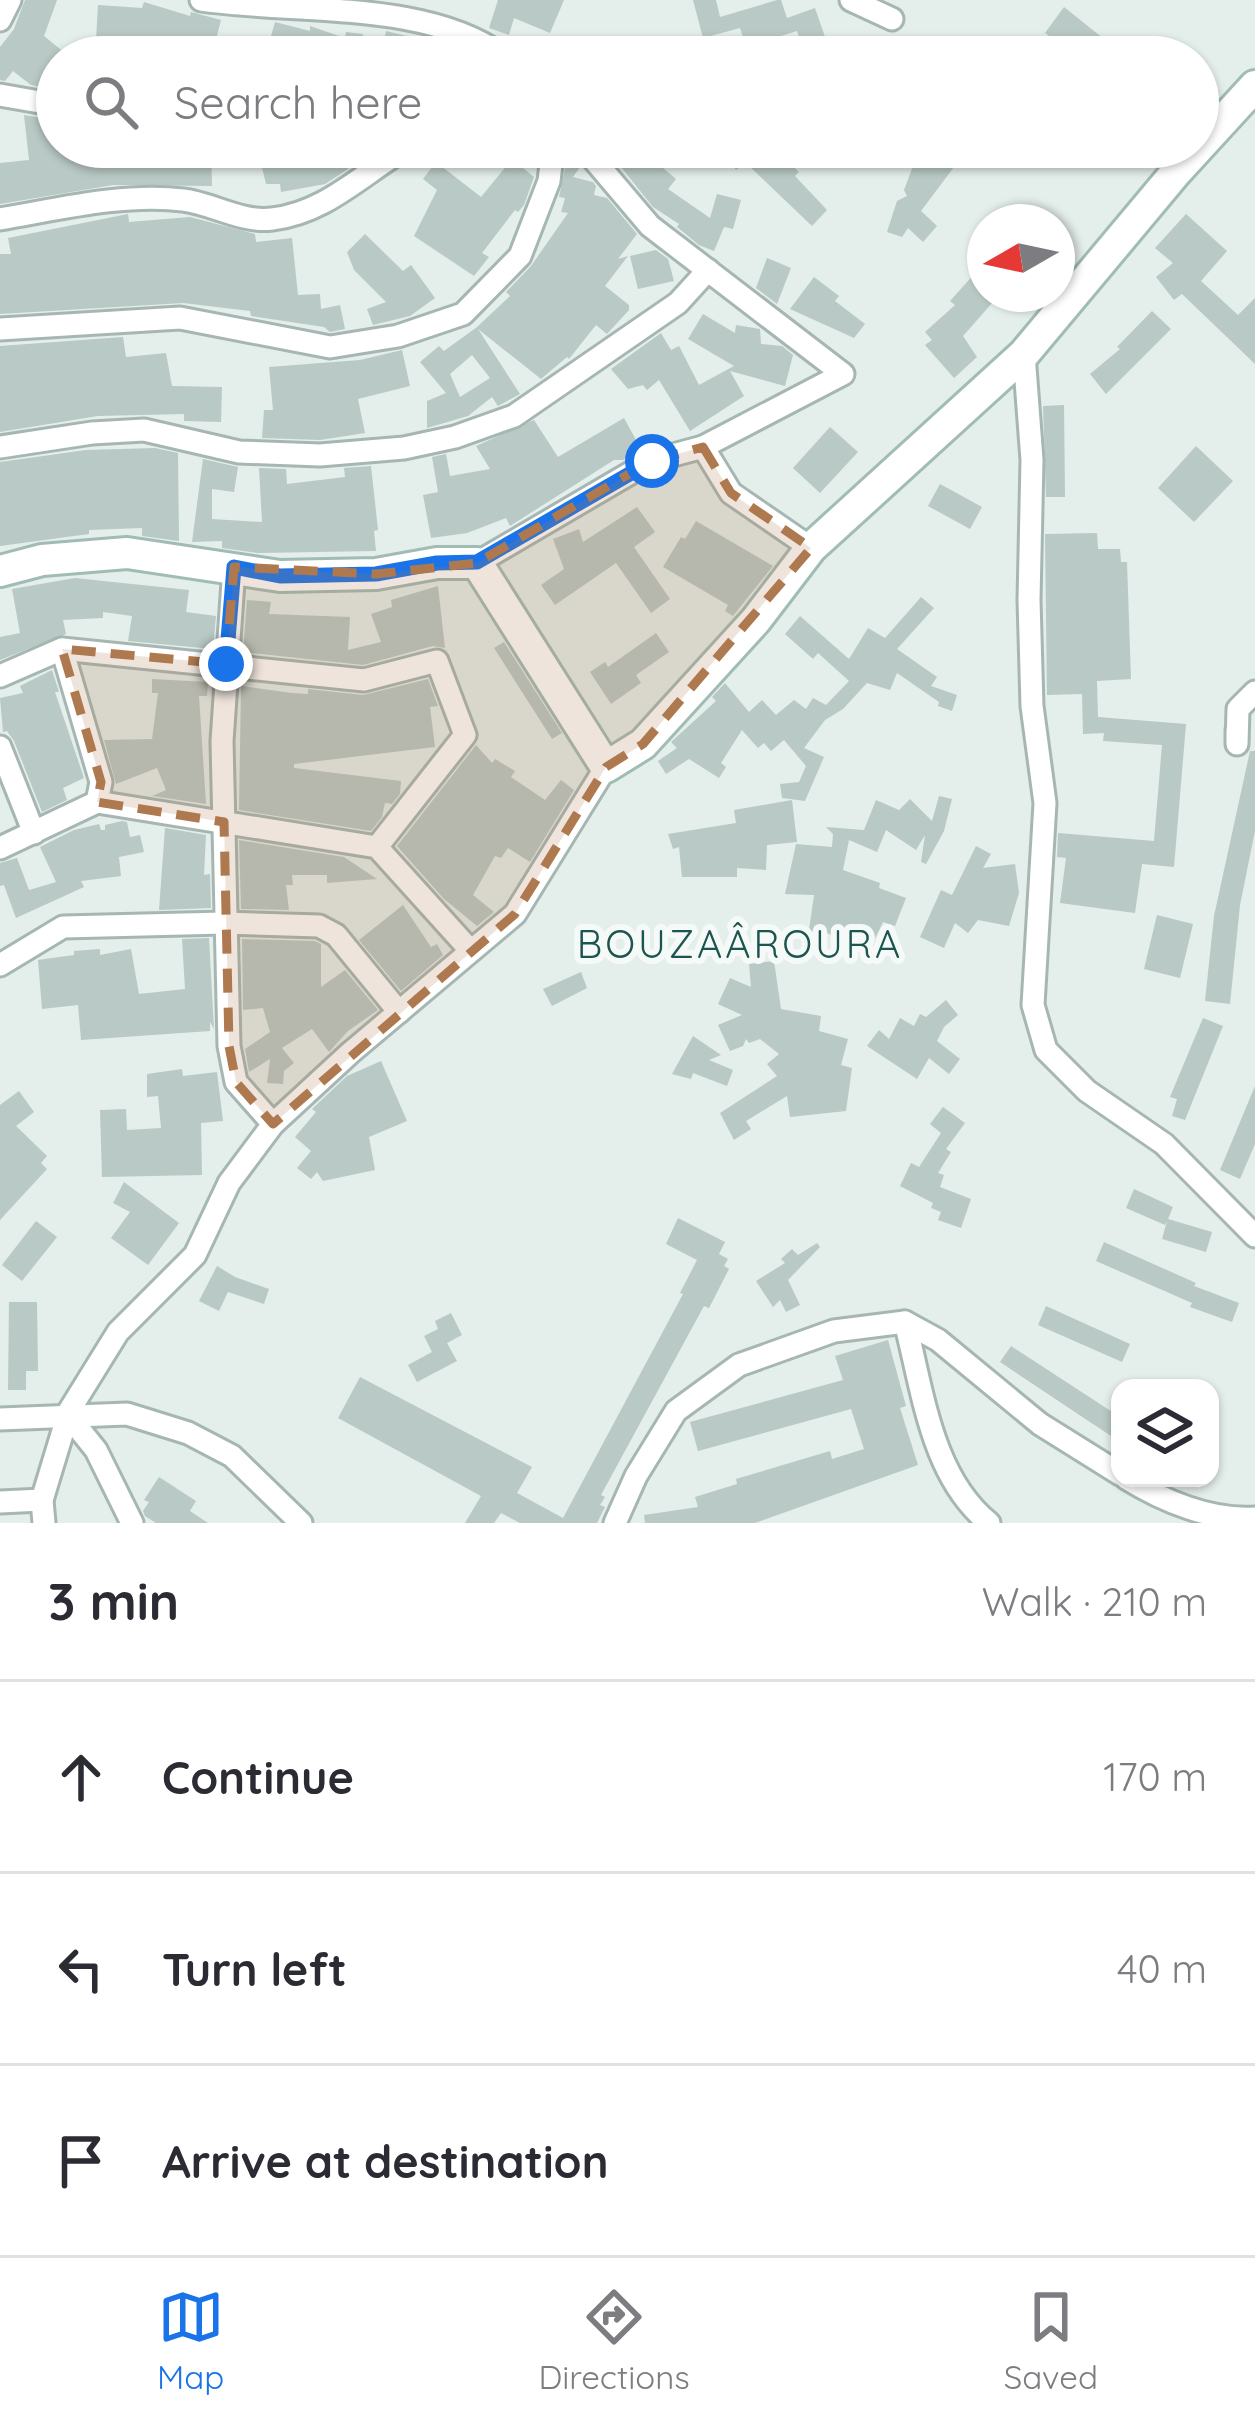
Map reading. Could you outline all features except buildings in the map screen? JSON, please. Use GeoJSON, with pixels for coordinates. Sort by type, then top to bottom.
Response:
{"type":"FeatureCollection","features":[{"type":"Feature","properties":{"kind":"street"},"geometry":{"type":"LineString","coordinates":[[0,20],[10,0]]}},
{"type":"Feature","properties":{"kind":"street"},"geometry":{"type":"LineString","coordinates":[[201,0],[415,12],[467,28],[475,36]]}},
{"type":"Feature","properties":{"kind":"street"},"geometry":{"type":"LineString","coordinates":[[851,0],[892,19]]}},
{"type":"Feature","properties":{"kind":"street"},"geometry":{"type":"LineString","coordinates":[[1219,125],[1255,86]]}},
{"type":"Feature","properties":{"kind":"street"},"geometry":{"type":"LineString","coordinates":[[0,95],[36,101]]}},
{"type":"Feature","properties":{"kind":"street"},"geometry":{"type":"LineString","coordinates":[[0,219],[152,199],[188,200],[270,220],[335,199],[374,168]]}},
{"type":"Feature","properties":{"kind":"street"},"geometry":{"type":"LineString","coordinates":[[0,328],[180,318],[330,347],[398,336],[463,314],[520,256],[551,168]]}},
{"type":"Feature","properties":{"kind":"street"},"geometry":{"type":"LineString","coordinates":[[0,571],[42,560],[127,553],[280,576],[376,574],[437,563],[477,562],[652,461],[703,447],[843,374],[650,226],[601,168]]}},
{"type":"Feature","properties":{"kind":"street"},"geometry":{"type":"LineString","coordinates":[[0,1502],[45,1516],[67,1414],[118,1332],[195,1256],[230,1183],[273,1124],[514,914],[606,767],[644,744],[756,620],[811,548],[1024,353],[1180,168]]}},
{"type":"Feature","properties":{"kind":"street"},"geometry":{"type":"LineString","coordinates":[[0,447],[144,430],[239,452],[320,455],[404,448],[455,437],[514,416],[678,303],[708,270]]}},
{"type":"Feature","properties":{"kind":"street"},"geometry":{"type":"LineString","coordinates":[[1024,353],[1032,460],[1032,706],[1045,803],[1033,1005],[1046,1050],[1087,1091],[1164,1144],[1255,1236]]}},
{"type":"Feature","properties":{"kind":"street"},"geometry":{"type":"LineString","coordinates":[[703,447],[731,493],[811,548]]}},
{"type":"Feature","properties":{"kind":"street"},"geometry":{"type":"LineString","coordinates":[[477,562],[606,767]]}},
{"type":"Feature","properties":{"kind":"street"},"geometry":{"type":"LineString","coordinates":[[234,567],[226,664],[224,823],[229,1046],[236,1082],[273,1124]]}},
{"type":"Feature","properties":{"kind":"street"},"geometry":{"type":"LineString","coordinates":[[62,650],[101,782],[97,802]]}},
{"type":"Feature","properties":{"kind":"street"},"geometry":{"type":"LineString","coordinates":[[0,676],[62,650],[364,680],[437,661],[464,734],[377,847]]}},
{"type":"Feature","properties":{"kind":"street"},"geometry":{"type":"LineString","coordinates":[[1237,730],[1237,744],[1238,709],[1255,692]]}},
{"type":"Feature","properties":{"kind":"street"},"geometry":{"type":"LineString","coordinates":[[0,747],[34,832]]}},
{"type":"Feature","properties":{"kind":"street"},"geometry":{"type":"LineString","coordinates":[[0,848],[97,802],[377,847],[470,950]]}},
{"type":"Feature","properties":{"kind":"street"},"geometry":{"type":"LineString","coordinates":[[0,965],[63,928],[224,923],[319,926],[335,935],[399,1012]]}},
{"type":"Feature","properties":{"kind":"street"},"geometry":{"type":"LineString","coordinates":[[615,1523],[636,1476],[676,1411],[739,1365],[834,1330],[904,1322],[938,1340],[1040,1424],[1111,1468]]}},
{"type":"Feature","properties":{"kind":"street"},"geometry":{"type":"LineString","coordinates":[[904,1322],[947,1476],[971,1509],[988,1523]]}},
{"type":"Feature","properties":{"kind":"street"},"geometry":{"type":"LineString","coordinates":[[67,1414],[96,1450],[132,1523]]}},
{"type":"Feature","properties":{"kind":"street"},"geometry":{"type":"LineString","coordinates":[[0,1419],[127,1414],[188,1433],[232,1456],[301,1523]]}},
{"type":"Feature","properties":{"kind":"street"},"geometry":{"type":"LineString","coordinates":[[1140,1487],[1158,1498],[1236,1520],[1255,1518]]}},
{"type":"Feature","properties":{"kind":"highlighted area"},"geometry":{"type":"Polygon","coordinates":[[[703,447],[731,493],[811,548],[643,744],[606,767],[515,914],[273,1124],[236,1082],[229,1046],[224,822],[97,802],[101,782],[62,649],[226,664],[234,567],[376,574],[477,563],[651,461],[703,447]]]}},
{"type":"Feature","properties":{"kind":"district","name":"BOUZAÂROURA"},"geometry":{"type":"Point","coordinates":[740,944]}},
{"type":"Feature","properties":{"kind":"route"},"geometry":{"type":"LineString","coordinates":[[226,664],[234,567],[280,576],[376,574],[437,563],[477,562],[652,461]]}}]}
